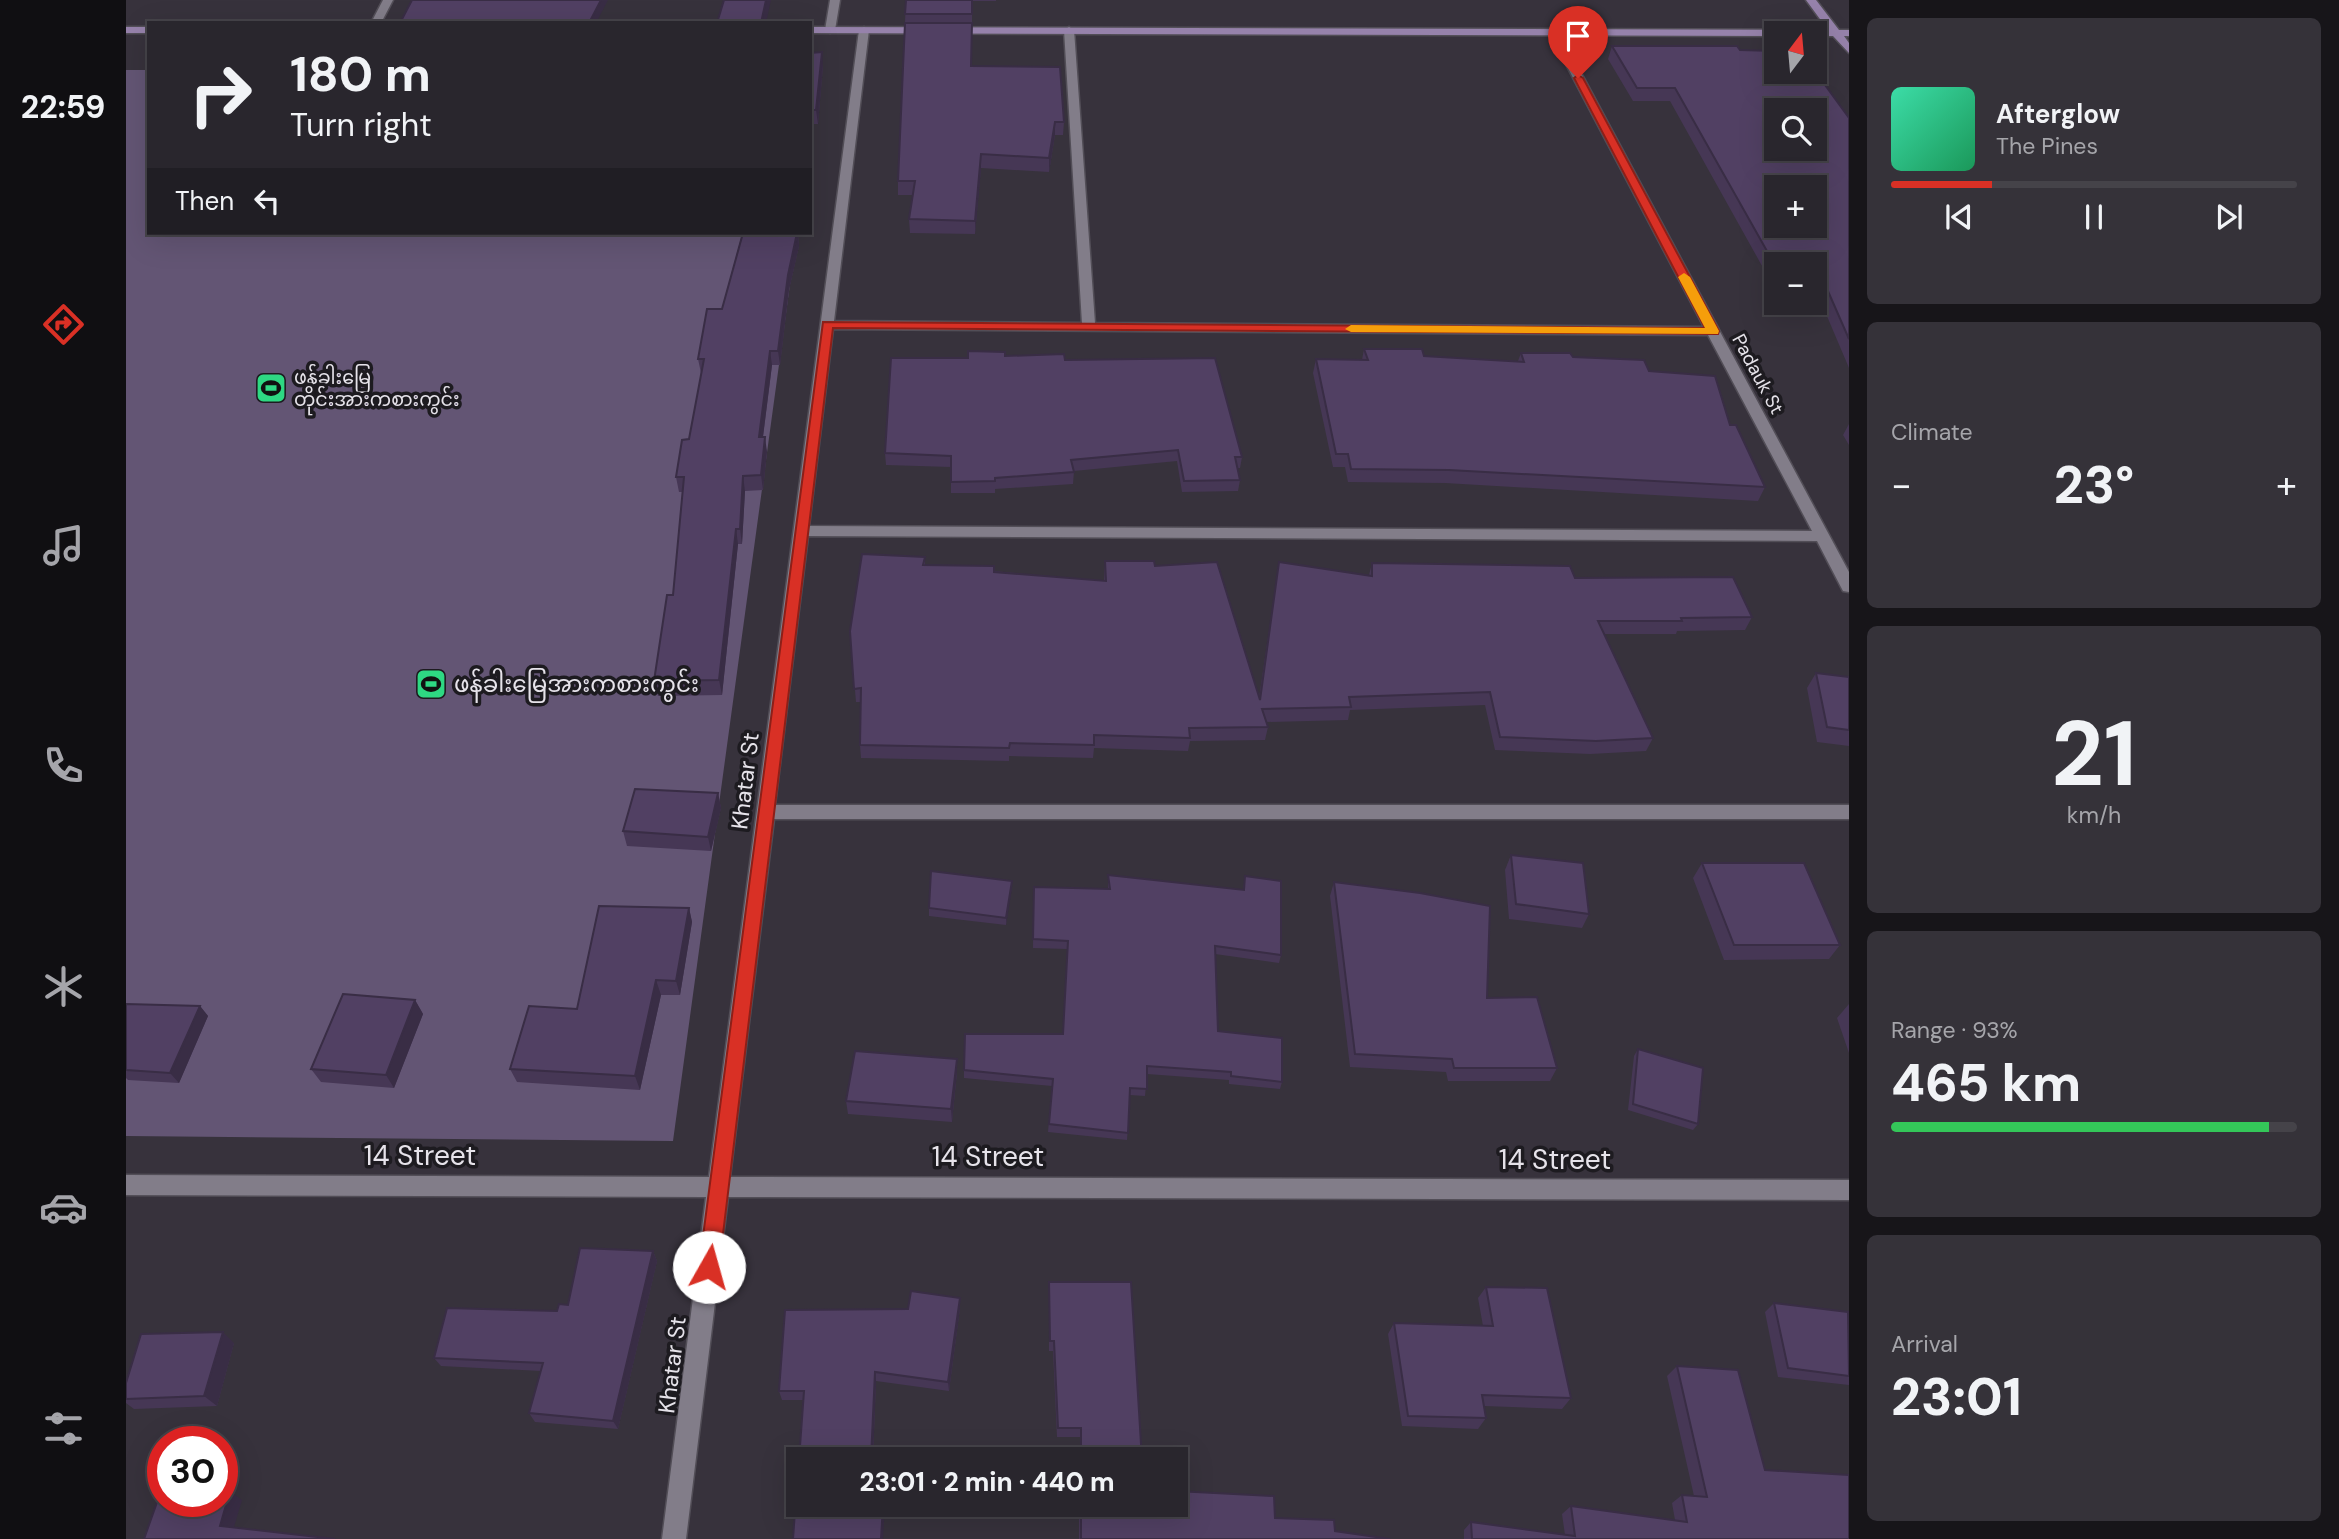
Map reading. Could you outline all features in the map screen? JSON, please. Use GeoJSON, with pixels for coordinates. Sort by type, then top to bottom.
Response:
{"type":"FeatureCollection","features":[{"type":"Feature","properties":{"kind":"street"},"geometry":{"type":"LineString","coordinates":[[377,21],[388,0]]}},
{"type":"Feature","properties":{"kind":"street"},"geometry":{"type":"LineString","coordinates":[[830,30],[835,0]]}},
{"type":"Feature","properties":{"kind":"street"},"geometry":{"type":"LineString","coordinates":[[1811,0],[1849,50]]}},
{"type":"Feature","properties":{"kind":"street"},"geometry":{"type":"LineString","coordinates":[[126,30],[147,30]]}},
{"type":"Feature","properties":{"kind":"street"},"geometry":{"type":"LineString","coordinates":[[812,30],[1849,33]]}},
{"type":"Feature","properties":{"kind":"street","name":"Khatar St"},"geometry":{"type":"LineString","coordinates":[[674,1539],[864,30]]}},
{"type":"Feature","properties":{"kind":"street"},"geometry":{"type":"LineString","coordinates":[[1069,30],[1089,327]]}},
{"type":"Feature","properties":{"kind":"street","name":"Padauk St"},"geometry":{"type":"LineString","coordinates":[[1554,32],[1849,587]]}},
{"type":"Feature","properties":{"kind":"street"},"geometry":{"type":"LineString","coordinates":[[827,325],[1713,331]]}},
{"type":"Feature","properties":{"kind":"street"},"geometry":{"type":"LineString","coordinates":[[802,531],[1822,536]]}},
{"type":"Feature","properties":{"kind":"street"},"geometry":{"type":"LineString","coordinates":[[766,813],[1849,812]]}},
{"type":"Feature","properties":{"kind":"street","name":"14 Street"},"geometry":{"type":"LineString","coordinates":[[126,1185],[1849,1190]]}},
{"type":"Feature","properties":{"kind":"shaded area","name":"ဖန်ခါးမြေအားကစားကွင်း"},"geometry":{"type":"Polygon","coordinates":[[[126,70],[147,70],[147,235],[797,235],[673,1141],[126,1136],[126,70]]]}},
{"type":"Feature","properties":{"kind":"building"},"geometry":{"type":"Polygon","coordinates":[[[412,0],[601,0],[590,21],[401,21],[412,0]]]}},
{"type":"Feature","properties":{"kind":"building"},"geometry":{"type":"Polygon","coordinates":[[[724,0],[766,0],[761,21],[718,21],[724,0]]]}},
{"type":"Feature","properties":{"kind":"building"},"geometry":{"type":"Polygon","coordinates":[[[906,0],[972,0],[972,14],[905,14],[906,0]]]}},
{"type":"Feature","properties":{"kind":"building"},"geometry":{"type":"Polygon","coordinates":[[[905,23],[972,23],[971,66],[1060,67],[1064,122],[1055,122],[1049,158],[981,154],[975,221],[909,219],[915,181],[898,181],[905,23]]]}},
{"type":"Feature","properties":{"kind":"building"},"geometry":{"type":"Polygon","coordinates":[[[1612,46],[1737,46],[1740,50],[1764,51],[1764,84],[1825,85],[1849,118],[1849,339],[1827,289],[1827,252],[1768,252],[1675,88],[1637,88],[1612,46]]]}},
{"type":"Feature","properties":{"kind":"building"},"geometry":{"type":"Polygon","coordinates":[[[822,52],[816,110],[812,110],[812,53],[822,52]]]}},
{"type":"Feature","properties":{"kind":"building"},"geometry":{"type":"Polygon","coordinates":[[[742,235],[797,235],[788,275],[778,351],[770,351],[759,437],[765,437],[761,475],[743,476],[740,529],[736,529],[719,680],[654,681],[667,595],[673,595],[684,477],[676,477],[682,440],[689,439],[704,359],[698,359],[707,309],[722,309],[742,235]]]}},
{"type":"Feature","properties":{"kind":"building"},"geometry":{"type":"Polygon","coordinates":[[[1364,349],[1422,349],[1424,356],[1524,362],[1521,353],[1570,353],[1573,357],[1644,360],[1649,371],[1715,376],[1730,425],[1736,425],[1765,487],[1449,470],[1351,469],[1348,454],[1336,454],[1316,359],[1368,360],[1364,349]]]}},
{"type":"Feature","properties":{"kind":"building"},"geometry":{"type":"Polygon","coordinates":[[[968,351],[1005,352],[1005,356],[1064,354],[1065,360],[1215,358],[1242,457],[1235,457],[1240,480],[1184,481],[1178,450],[1071,460],[1074,472],[995,478],[995,481],[951,482],[951,456],[885,453],[891,358],[968,358],[968,351]]]}},
{"type":"Feature","properties":{"kind":"building"},"geometry":{"type":"Polygon","coordinates":[[[862,554],[925,557],[923,565],[994,566],[994,572],[1106,581],[1105,561],[1154,561],[1155,566],[1217,562],[1260,700],[1279,562],[1372,576],[1372,563],[1570,566],[1575,578],[1733,577],[1752,617],[1681,618],[1682,621],[1598,621],[1653,738],[1596,741],[1500,737],[1490,692],[1349,697],[1351,707],[1262,709],[1268,727],[1189,728],[1190,738],[1094,735],[1094,745],[1010,743],[1009,748],[860,745],[861,688],[854,689],[850,631],[862,554]]]}},
{"type":"Feature","properties":{"kind":"building"},"geometry":{"type":"Polygon","coordinates":[[[1816,673],[1849,677],[1849,730],[1827,727],[1816,673]]]}},
{"type":"Feature","properties":{"kind":"building"},"geometry":{"type":"Polygon","coordinates":[[[635,789],[718,793],[708,837],[623,831],[635,789]]]}},
{"type":"Feature","properties":{"kind":"building"},"geometry":{"type":"Polygon","coordinates":[[[1511,855],[1583,863],[1589,914],[1516,904],[1511,855]]]}},
{"type":"Feature","properties":{"kind":"building"},"geometry":{"type":"Polygon","coordinates":[[[1702,863],[1804,863],[1840,945],[1734,945],[1702,863]]]}},
{"type":"Feature","properties":{"kind":"building"},"geometry":{"type":"Polygon","coordinates":[[[931,871],[1012,881],[1006,918],[929,908],[931,871]]]}},
{"type":"Feature","properties":{"kind":"building"},"geometry":{"type":"Polygon","coordinates":[[[1108,875],[1244,890],[1245,876],[1281,881],[1281,955],[1215,946],[1218,1031],[1282,1038],[1282,1082],[1231,1076],[1231,1072],[1147,1066],[1147,1089],[1130,1088],[1128,1133],[1049,1124],[1053,1079],[964,1070],[965,1034],[1063,1034],[1068,941],[1033,939],[1034,887],[1110,889],[1108,875]]]}},
{"type":"Feature","properties":{"kind":"building"},"geometry":{"type":"Polygon","coordinates":[[[1334,882],[1420,893],[1490,906],[1487,998],[1537,997],[1557,1068],[1454,1068],[1452,1059],[1355,1054],[1334,882]]]}},
{"type":"Feature","properties":{"kind":"building"},"geometry":{"type":"Polygon","coordinates":[[[599,906],[689,908],[676,981],[656,980],[635,1076],[510,1069],[529,1006],[577,1009],[599,906]]]}},
{"type":"Feature","properties":{"kind":"building"},"geometry":{"type":"Polygon","coordinates":[[[343,994],[415,1000],[386,1075],[311,1069],[343,994]]]}},
{"type":"Feature","properties":{"kind":"building"},"geometry":{"type":"Polygon","coordinates":[[[126,1004],[200,1006],[170,1073],[126,1070],[126,1004]]]}},
{"type":"Feature","properties":{"kind":"building"},"geometry":{"type":"Polygon","coordinates":[[[1638,1049],[1703,1068],[1698,1124],[1633,1104],[1638,1049]]]}},
{"type":"Feature","properties":{"kind":"building"},"geometry":{"type":"Polygon","coordinates":[[[855,1051],[957,1059],[951,1109],[846,1101],[855,1051]]]}},
{"type":"Feature","properties":{"kind":"building"},"geometry":{"type":"Polygon","coordinates":[[[580,1248],[653,1251],[613,1421],[529,1413],[543,1363],[434,1358],[447,1308],[557,1311],[559,1304],[568,1305],[580,1248]]]}},
{"type":"Feature","properties":{"kind":"building"},"geometry":{"type":"Polygon","coordinates":[[[1049,1282],[1131,1282],[1141,1447],[1081,1447],[1081,1428],[1058,1428],[1054,1341],[1050,1341],[1049,1282]]]}},
{"type":"Feature","properties":{"kind":"building"},"geometry":{"type":"Polygon","coordinates":[[[1486,1287],[1547,1288],[1571,1398],[1482,1395],[1486,1418],[1408,1416],[1394,1323],[1493,1326],[1486,1287]]]}},
{"type":"Feature","properties":{"kind":"building"},"geometry":{"type":"Polygon","coordinates":[[[911,1291],[960,1298],[948,1382],[875,1372],[872,1447],[800,1447],[804,1391],[779,1391],[785,1310],[908,1309],[911,1291]]]}},
{"type":"Feature","properties":{"kind":"building"},"geometry":{"type":"Polygon","coordinates":[[[1774,1303],[1848,1312],[1849,1376],[1788,1368],[1774,1303]]]}},
{"type":"Feature","properties":{"kind":"building"},"geometry":{"type":"Polygon","coordinates":[[[223,1332],[204,1396],[126,1399],[126,1383],[141,1334],[223,1332]]]}},
{"type":"Feature","properties":{"kind":"building"},"geometry":{"type":"Polygon","coordinates":[[[1677,1366],[1738,1370],[1765,1470],[1849,1475],[1849,1539],[1472,1539],[1471,1522],[1575,1536],[1571,1506],[1687,1522],[1682,1495],[1707,1497],[1677,1366]]]}},
{"type":"Feature","properties":{"kind":"building"},"geometry":{"type":"Polygon","coordinates":[[[1188,1492],[1274,1496],[1275,1518],[1334,1520],[1335,1531],[1390,1539],[1081,1539],[1081,1517],[1188,1517],[1188,1492]]]}},
{"type":"Feature","properties":{"kind":"building"},"geometry":{"type":"Polygon","coordinates":[[[152,1517],[223,1517],[220,1526],[335,1539],[144,1539],[152,1517]]]}},
{"type":"Feature","properties":{"kind":"building"},"geometry":{"type":"Polygon","coordinates":[[[795,1517],[882,1517],[881,1539],[793,1539],[795,1517]]]}},
{"type":"Feature","properties":{"kind":"slow traffic"},"geometry":{"type":"LineString","coordinates":[[1351,329],[1713,331],[1684,277]]}},
{"type":"Feature","properties":{"kind":"place","name":"ဖန်ခါးမြေ တိုင်းအားကစားကွင်း"},"geometry":{"type":"Point","coordinates":[271,388]}},
{"type":"Feature","properties":{"kind":"place","name":"ဖန်ခါးမြေအားကစားကွင်း"},"geometry":{"type":"Point","coordinates":[431,684]}},
{"type":"Feature","properties":{"kind":"route"},"geometry":{"type":"LineString","coordinates":[[709,1267],[827,325],[1713,331],[1578,78]]}}]}
